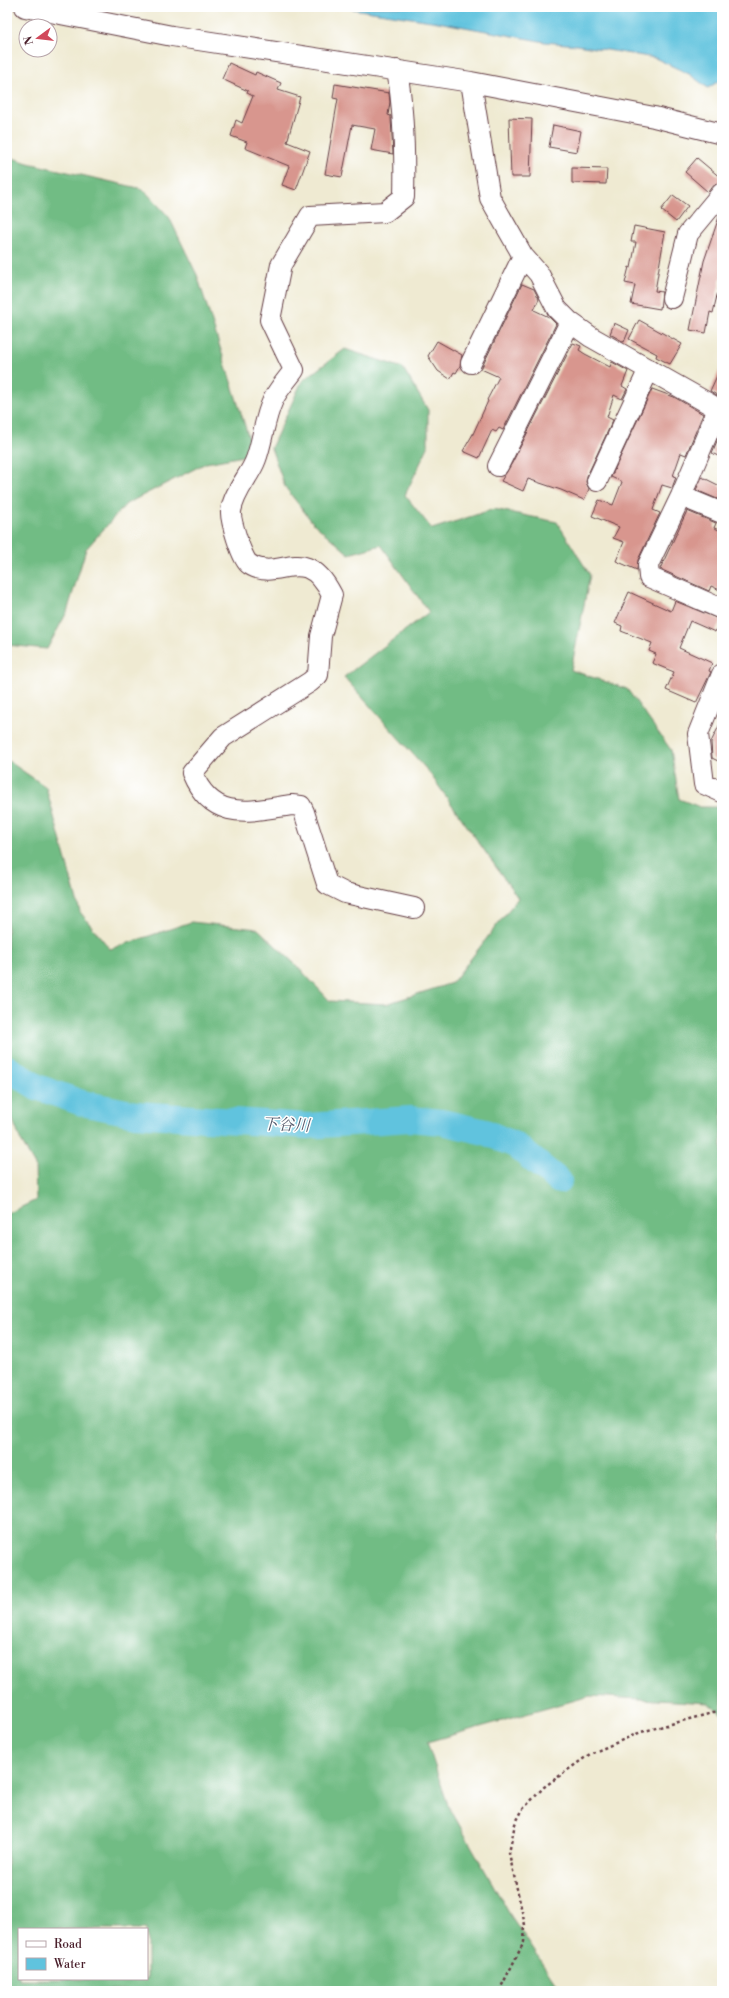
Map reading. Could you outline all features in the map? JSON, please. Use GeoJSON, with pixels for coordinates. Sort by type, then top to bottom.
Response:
{"type":"FeatureCollection","features":[{"type":"Feature","properties":{"kind":"street"},"geometry":{"type":"LineString","coordinates":[[25,7],[172,36],[471,82],[654,117],[722,134]]}},
{"type":"Feature","properties":{"kind":"street"},"geometry":{"type":"LineString","coordinates":[[397,70],[401,93],[405,161],[404,197],[385,212],[310,216],[281,265],[270,320],[294,370],[273,399],[261,433],[256,459],[236,496],[231,512],[243,557],[248,564],[255,567],[268,569],[297,565],[313,569],[328,587],[332,595],[321,636],[318,675],[310,682],[223,737],[192,774],[196,783],[207,797],[233,811],[246,811],[292,805],[301,806],[327,884],[345,893],[414,908]]}},
{"type":"Feature","properties":{"kind":"street"},"geometry":{"type":"LineString","coordinates":[[471,82],[490,198],[523,256],[538,274],[557,308],[570,322],[591,337],[720,410],[682,496],[648,564],[649,576],[722,609]]}},
{"type":"Feature","properties":{"kind":"street"},"geometry":{"type":"LineString","coordinates":[[672,298],[688,234],[722,193]]}},
{"type":"Feature","properties":{"kind":"street"},"geometry":{"type":"LineString","coordinates":[[471,363],[523,256]]}},
{"type":"Feature","properties":{"kind":"street"},"geometry":{"type":"LineString","coordinates":[[498,466],[570,322]]}},
{"type":"Feature","properties":{"kind":"street"},"geometry":{"type":"LineString","coordinates":[[597,481],[649,369]]}},
{"type":"Feature","properties":{"kind":"street"},"geometry":{"type":"LineString","coordinates":[[682,496],[722,513]]}},
{"type":"Feature","properties":{"kind":"street"},"geometry":{"type":"LineString","coordinates":[[722,674],[698,734],[704,784],[722,792]]}},
{"type":"Feature","properties":{"kind":"path"},"geometry":{"type":"LineString","coordinates":[[499,1991],[524,1942],[525,1924],[509,1853],[515,1824],[524,1808],[544,1788],[590,1754],[641,1732],[712,1713],[722,1712]]}},
{"type":"Feature","properties":{"kind":"green space"},"geometry":{"type":"Polygon","coordinates":[[[7,156],[28,163],[143,189],[169,217],[197,275],[254,454],[206,463],[126,504],[86,549],[67,612],[47,649],[7,645],[7,156]]]}},
{"type":"Feature","properties":{"kind":"green space"},"geometry":{"type":"Polygon","coordinates":[[[345,349],[403,368],[428,410],[428,447],[405,495],[432,529],[494,509],[557,522],[590,575],[571,670],[627,689],[671,750],[679,799],[700,807],[722,807],[722,1714],[708,1703],[590,1696],[427,1742],[448,1805],[509,1913],[561,1991],[7,1991],[7,1214],[36,1200],[35,1165],[21,1141],[7,1105],[7,760],[46,787],[80,912],[110,949],[191,922],[258,929],[296,965],[330,1001],[386,1004],[452,983],[518,898],[428,771],[344,677],[429,612],[381,545],[349,554],[313,523],[285,487],[271,448],[302,381],[345,349]]]}},
{"type":"Feature","properties":{"kind":"water"},"geometry":{"type":"Polygon","coordinates":[[[339,7],[722,7],[722,79],[708,88],[689,74],[655,58],[577,45],[545,42],[438,22],[339,7]]]}},
{"type":"Feature","properties":{"kind":"building"},"geometry":{"type":"Polygon","coordinates":[[[229,63],[255,75],[256,72],[281,83],[278,90],[300,97],[287,142],[310,151],[296,190],[282,185],[289,166],[245,148],[247,142],[231,136],[236,120],[242,123],[253,96],[247,93],[248,91],[222,79],[229,63]]]}},
{"type":"Feature","properties":{"kind":"building"},"geometry":{"type":"Polygon","coordinates":[[[335,84],[389,93],[390,102],[388,115],[391,116],[393,154],[371,150],[375,129],[352,125],[342,177],[325,174],[338,99],[333,98],[335,84]]]}},
{"type":"Feature","properties":{"kind":"building"},"geometry":{"type":"Polygon","coordinates":[[[509,118],[532,119],[530,177],[511,177],[509,118]]]}},
{"type":"Feature","properties":{"kind":"building"},"geometry":{"type":"Polygon","coordinates":[[[553,125],[581,131],[577,152],[549,147],[553,125]]]}},
{"type":"Feature","properties":{"kind":"building"},"geometry":{"type":"Polygon","coordinates":[[[697,158],[722,179],[722,182],[713,185],[708,192],[685,172],[697,158]]]}},
{"type":"Feature","properties":{"kind":"building"},"geometry":{"type":"Polygon","coordinates":[[[572,168],[607,169],[606,184],[572,183],[572,168]]]}},
{"type":"Feature","properties":{"kind":"building"},"geometry":{"type":"Polygon","coordinates":[[[673,195],[688,206],[676,222],[661,210],[673,195]]]}},
{"type":"Feature","properties":{"kind":"building"},"geometry":{"type":"Polygon","coordinates":[[[720,214],[722,214],[722,273],[713,313],[710,312],[706,333],[690,330],[704,261],[720,214]]]}},
{"type":"Feature","properties":{"kind":"building"},"geometry":{"type":"Polygon","coordinates":[[[634,226],[665,232],[655,291],[662,292],[660,309],[631,304],[635,285],[625,283],[629,267],[631,268],[636,242],[631,242],[634,226]]]}},
{"type":"Feature","properties":{"kind":"building"},"geometry":{"type":"Polygon","coordinates":[[[522,284],[534,289],[539,299],[534,310],[549,317],[556,324],[503,430],[499,428],[496,432],[492,430],[479,458],[463,451],[473,434],[488,401],[487,400],[499,377],[481,369],[522,284]]]}},
{"type":"Feature","properties":{"kind":"building"},"geometry":{"type":"Polygon","coordinates":[[[639,320],[682,344],[670,364],[656,357],[657,354],[629,339],[639,320]]]}},
{"type":"Feature","properties":{"kind":"building"},"geometry":{"type":"Polygon","coordinates":[[[614,323],[629,330],[624,342],[610,334],[614,323]]]}},
{"type":"Feature","properties":{"kind":"building"},"geometry":{"type":"Polygon","coordinates":[[[437,341],[462,355],[460,366],[450,379],[438,371],[428,356],[437,341]]]}},
{"type":"Feature","properties":{"kind":"building"},"geometry":{"type":"Polygon","coordinates":[[[573,343],[581,346],[579,350],[585,354],[610,367],[612,362],[628,371],[622,386],[627,389],[622,399],[614,395],[607,417],[613,420],[587,476],[586,482],[589,489],[584,500],[561,490],[528,479],[523,491],[501,481],[512,463],[573,343]]]}},
{"type":"Feature","properties":{"kind":"building"},"geometry":{"type":"Polygon","coordinates":[[[722,365],[722,398],[710,391],[722,365]]]}},
{"type":"Feature","properties":{"kind":"building"},"geometry":{"type":"Polygon","coordinates":[[[652,389],[674,397],[703,414],[686,455],[681,453],[673,476],[676,477],[672,488],[662,485],[653,510],[660,513],[638,560],[637,570],[616,561],[624,542],[613,538],[619,527],[592,516],[599,500],[613,505],[622,482],[611,477],[652,389]]]}},
{"type":"Feature","properties":{"kind":"building"},"geometry":{"type":"Polygon","coordinates":[[[722,429],[722,458],[712,453],[722,429]]]}},
{"type":"Feature","properties":{"kind":"building"},"geometry":{"type":"Polygon","coordinates":[[[702,477],[722,487],[722,501],[696,490],[702,477]]]}},
{"type":"Feature","properties":{"kind":"building"},"geometry":{"type":"Polygon","coordinates":[[[687,511],[716,523],[714,528],[722,531],[722,591],[711,586],[709,591],[660,569],[687,511]]]}},
{"type":"Feature","properties":{"kind":"building"},"geometry":{"type":"Polygon","coordinates":[[[629,592],[671,611],[675,601],[721,620],[715,632],[690,621],[679,648],[712,663],[709,671],[711,672],[696,703],[666,690],[674,672],[652,663],[656,654],[649,651],[652,643],[621,631],[622,626],[615,623],[629,592]]]}},
{"type":"Feature","properties":{"kind":"building"},"geometry":{"type":"Polygon","coordinates":[[[722,720],[722,763],[712,758],[711,742],[722,720]]]}},
{"type":"Feature","properties":{"kind":"waterway","name":"下谷川"},"geometry":{"type":"LineString","coordinates":[[7,1068],[37,1087],[82,1103],[136,1114],[307,1126],[410,1119],[442,1122],[485,1132],[515,1145],[559,1181]]}}]}
